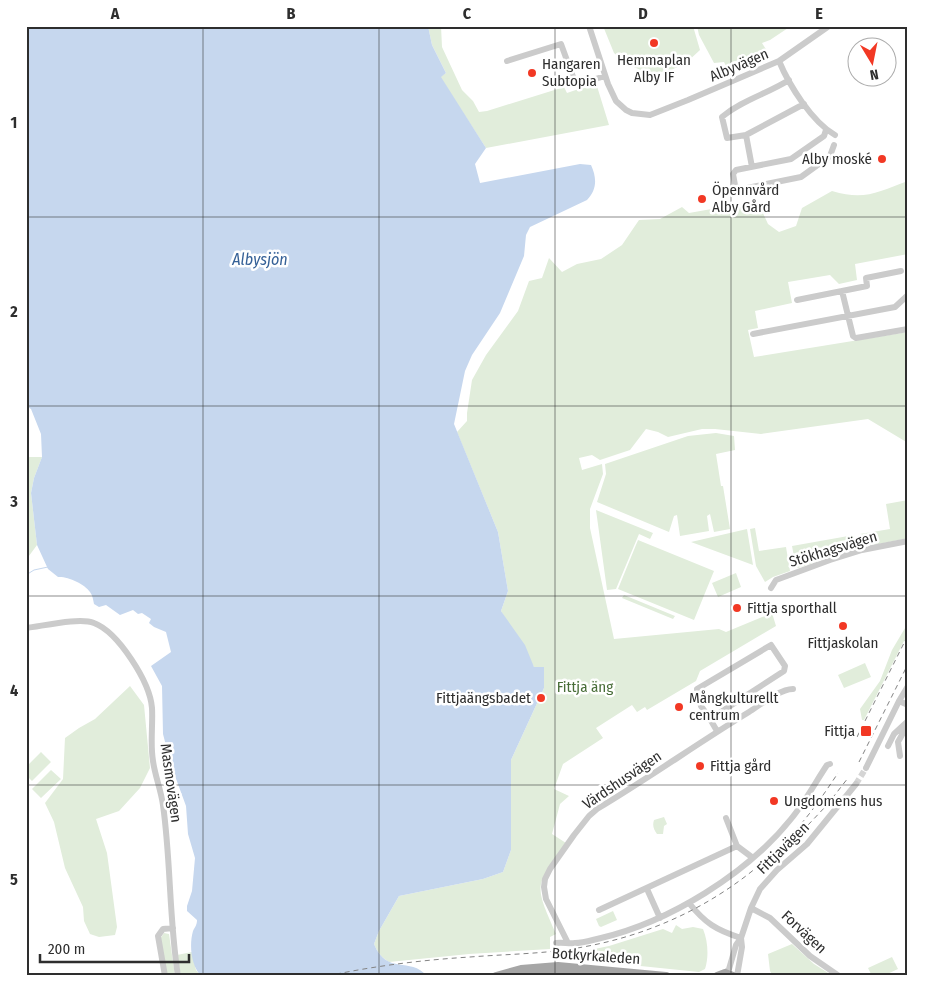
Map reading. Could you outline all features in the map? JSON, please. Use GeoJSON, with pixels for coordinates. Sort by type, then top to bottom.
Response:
{"type":"FeatureCollection","features":[{"type":"Feature","properties":{"kind":"main road","name":"Botkyrkaleden"},"geometry":{"type":"LineString","coordinates":[[496,976],[521,969],[558,966],[666,976]]}},
{"type":"Feature","properties":{"kind":"main road","name":"Botkyrkaleden"},"geometry":{"type":"LineString","coordinates":[[521,976],[558,972],[595,976]]}},
{"type":"Feature","properties":{"kind":"street","name":"Albyvägen"},"geometry":{"type":"LineString","coordinates":[[589,26],[612,94],[616,101],[626,110],[639,115],[650,115],[679,104],[779,61],[828,27]]}},
{"type":"Feature","properties":{"kind":"street"},"geometry":{"type":"LineString","coordinates":[[507,61],[561,44],[576,85],[605,76]]}},
{"type":"Feature","properties":{"kind":"street"},"geometry":{"type":"LineString","coordinates":[[779,61],[804,104],[826,130],[835,135]]}},
{"type":"Feature","properties":{"kind":"street"},"geometry":{"type":"LineString","coordinates":[[789,80],[774,89],[735,106],[722,117],[727,138],[746,135],[804,104]]}},
{"type":"Feature","properties":{"kind":"street"},"geometry":{"type":"LineString","coordinates":[[826,130],[824,136],[791,159],[734,171],[735,185],[738,189],[797,178],[830,156],[834,145]]}},
{"type":"Feature","properties":{"kind":"street"},"geometry":{"type":"LineString","coordinates":[[746,135],[752,166]]}},
{"type":"Feature","properties":{"kind":"street"},"geometry":{"type":"LineString","coordinates":[[797,300],[867,286],[866,278],[901,271]]}},
{"type":"Feature","properties":{"kind":"street"},"geometry":{"type":"LineString","coordinates":[[842,291],[851,333],[856,338],[908,329]]}},
{"type":"Feature","properties":{"kind":"street"},"geometry":{"type":"LineString","coordinates":[[753,334],[895,307],[908,295]]}},
{"type":"Feature","properties":{"kind":"street","name":"Stökhagsvägen"},"geometry":{"type":"LineString","coordinates":[[771,588],[776,580],[830,560],[862,550],[908,541]]}},
{"type":"Feature","properties":{"kind":"street","name":"Masmovägen"},"geometry":{"type":"LineString","coordinates":[[26,628],[81,621],[94,623],[102,627],[124,648],[136,665],[152,704],[152,756],[163,805],[178,976]]}},
{"type":"Feature","properties":{"kind":"street"},"geometry":{"type":"LineString","coordinates":[[710,719],[784,671],[785,666],[772,645],[697,690],[701,706],[717,731]]}},
{"type":"Feature","properties":{"kind":"street"},"geometry":{"type":"LineString","coordinates":[[866,768],[908,686]]}},
{"type":"Feature","properties":{"kind":"street","name":"Värdshusvägen"},"geometry":{"type":"LineString","coordinates":[[567,942],[549,907],[544,887],[550,869],[589,816],[717,731],[773,697],[788,689],[793,689]]}},
{"type":"Feature","properties":{"kind":"street"},"geometry":{"type":"LineString","coordinates":[[899,701],[908,705]]}},
{"type":"Feature","properties":{"kind":"street"},"geometry":{"type":"LineString","coordinates":[[888,746],[894,734],[908,723]]}},
{"type":"Feature","properties":{"kind":"street"},"geometry":{"type":"LineString","coordinates":[[900,756],[898,742],[908,723]]}},
{"type":"Feature","properties":{"kind":"street"},"geometry":{"type":"LineString","coordinates":[[556,943],[575,943],[630,930],[660,918],[689,903],[753,858],[790,820],[804,802],[827,765],[830,764]]}},
{"type":"Feature","properties":{"kind":"street","name":"Fittjavägen"},"geometry":{"type":"LineString","coordinates":[[725,975],[760,889],[768,879],[807,844],[856,784]]}},
{"type":"Feature","properties":{"kind":"street"},"geometry":{"type":"LineString","coordinates":[[726,818],[737,846],[753,858]]}},
{"type":"Feature","properties":{"kind":"street"},"geometry":{"type":"LineString","coordinates":[[599,910],[737,846]]}},
{"type":"Feature","properties":{"kind":"street"},"geometry":{"type":"LineString","coordinates":[[647,889],[660,918]]}},
{"type":"Feature","properties":{"kind":"street"},"geometry":{"type":"LineString","coordinates":[[689,903],[710,926],[721,932],[741,938]]}},
{"type":"Feature","properties":{"kind":"street","name":"Forvägen"},"geometry":{"type":"LineString","coordinates":[[751,908],[770,918],[810,956],[839,976]]}},
{"type":"Feature","properties":{"kind":"street"},"geometry":{"type":"LineString","coordinates":[[165,976],[158,936],[163,929],[173,928]]}},
{"type":"Feature","properties":{"kind":"street","name":"Fittjavägen"},"geometry":{"type":"LineString","coordinates":[[738,976],[742,947],[741,938]]}},
{"type":"Feature","properties":{"kind":"green space"},"geometry":{"type":"Polygon","coordinates":[[[428,26],[441,26],[442,47],[462,90],[473,101],[479,112],[564,87],[567,93],[596,83],[609,125],[486,148],[440,77],[446,73],[432,45],[428,26]]]}},
{"type":"Feature","properties":{"kind":"green space","name":"Hemmaplan Alby IF"},"geometry":{"type":"Polygon","coordinates":[[[603,26],[693,26],[700,50],[686,63],[669,71],[654,73],[643,71],[629,65],[614,53],[603,26]]]}},
{"type":"Feature","properties":{"kind":"green space"},"geometry":{"type":"Polygon","coordinates":[[[697,26],[791,26],[762,43],[767,51],[727,68],[724,62],[714,63],[699,35],[697,26]]]}},
{"type":"Feature","properties":{"kind":"green space","name":"Fittja äng"},"geometry":{"type":"Polygon","coordinates":[[[908,181],[908,254],[855,264],[857,280],[839,284],[830,275],[788,282],[792,303],[755,311],[758,328],[748,330],[754,357],[908,332],[908,443],[868,419],[761,434],[702,429],[668,437],[646,429],[630,450],[600,460],[592,455],[579,458],[582,470],[602,464],[603,474],[590,509],[590,528],[614,639],[719,629],[726,632],[772,613],[776,626],[700,671],[696,681],[647,710],[645,707],[637,712],[632,705],[596,728],[603,738],[563,764],[554,789],[569,796],[560,804],[552,834],[566,843],[548,869],[541,886],[544,905],[556,934],[550,937],[550,949],[469,954],[389,962],[386,960],[374,944],[379,931],[399,896],[483,879],[503,872],[511,850],[511,760],[544,688],[544,667],[534,667],[501,611],[508,591],[498,532],[457,432],[467,421],[472,380],[486,355],[518,311],[529,281],[542,278],[549,258],[562,272],[577,264],[601,259],[622,245],[639,220],[660,219],[682,207],[689,213],[734,205],[762,211],[768,224],[779,232],[796,226],[802,208],[832,191],[853,195],[871,194],[908,181]]]}},
{"type":"Feature","properties":{"kind":"green space"},"geometry":{"type":"Polygon","coordinates":[[[716,433],[734,436],[735,450],[716,454],[730,529],[714,532],[710,514],[707,516],[709,531],[680,536],[677,515],[674,516],[669,532],[597,502],[606,474],[605,464],[688,436],[716,433]]]}},
{"type":"Feature","properties":{"kind":"green space"},"geometry":{"type":"Polygon","coordinates":[[[26,457],[42,457],[34,478],[31,493],[37,545],[26,560],[26,457]]]}},
{"type":"Feature","properties":{"kind":"green space"},"geometry":{"type":"Polygon","coordinates":[[[908,500],[908,538],[864,547],[860,534],[890,529],[886,504],[908,500]]]}},
{"type":"Feature","properties":{"kind":"green space"},"geometry":{"type":"Polygon","coordinates":[[[596,510],[653,533],[650,539],[639,534],[616,589],[607,590],[596,510]]]}},
{"type":"Feature","properties":{"kind":"green space"},"geometry":{"type":"Polygon","coordinates":[[[755,528],[759,551],[786,547],[790,571],[765,582],[756,566],[750,529],[755,528]]]}},
{"type":"Feature","properties":{"kind":"green space"},"geometry":{"type":"Polygon","coordinates":[[[747,529],[753,565],[691,542],[747,529]]]}},
{"type":"Feature","properties":{"kind":"green space"},"geometry":{"type":"Polygon","coordinates":[[[854,535],[856,549],[798,568],[796,567],[792,546],[854,535]]]}},
{"type":"Feature","properties":{"kind":"green space"},"geometry":{"type":"Polygon","coordinates":[[[638,540],[714,571],[694,620],[618,589],[638,540]]]}},
{"type":"Feature","properties":{"kind":"green space"},"geometry":{"type":"Polygon","coordinates":[[[736,573],[741,587],[718,597],[712,583],[736,573]]]}},
{"type":"Feature","properties":{"kind":"green space"},"geometry":{"type":"Polygon","coordinates":[[[624,595],[675,616],[673,619],[622,598],[624,595]]]}},
{"type":"Feature","properties":{"kind":"green space"},"geometry":{"type":"Polygon","coordinates":[[[908,623],[908,643],[904,641],[864,720],[862,720],[860,709],[880,681],[892,650],[908,623]]]}},
{"type":"Feature","properties":{"kind":"green space"},"geometry":{"type":"Polygon","coordinates":[[[865,663],[871,677],[844,688],[838,675],[865,663]]]}},
{"type":"Feature","properties":{"kind":"green space"},"geometry":{"type":"Polygon","coordinates":[[[130,686],[144,705],[150,768],[140,788],[119,811],[96,819],[107,853],[117,927],[115,935],[99,937],[90,934],[84,921],[83,907],[65,868],[54,822],[45,803],[63,779],[65,738],[95,719],[130,686]]]}},
{"type":"Feature","properties":{"kind":"green space"},"geometry":{"type":"Polygon","coordinates":[[[41,752],[51,762],[32,781],[26,775],[26,767],[41,752]]]}},
{"type":"Feature","properties":{"kind":"green space"},"geometry":{"type":"Polygon","coordinates":[[[51,770],[61,779],[41,798],[32,789],[51,770]]]}},
{"type":"Feature","properties":{"kind":"green space"},"geometry":{"type":"Polygon","coordinates":[[[664,817],[667,824],[664,826],[663,834],[657,834],[653,824],[654,820],[664,817]]]}},
{"type":"Feature","properties":{"kind":"green space"},"geometry":{"type":"Polygon","coordinates":[[[613,911],[617,920],[601,927],[599,926],[596,919],[613,911]]]}},
{"type":"Feature","properties":{"kind":"green space"},"geometry":{"type":"Polygon","coordinates":[[[676,925],[682,929],[693,927],[703,929],[707,949],[705,969],[699,972],[582,960],[580,952],[609,946],[663,929],[672,933],[676,925]]]}},
{"type":"Feature","properties":{"kind":"green space"},"geometry":{"type":"Polygon","coordinates":[[[164,933],[169,934],[175,976],[167,976],[160,939],[164,933]]]}},
{"type":"Feature","properties":{"kind":"green space"},"geometry":{"type":"Polygon","coordinates":[[[792,944],[814,964],[833,976],[773,976],[770,971],[768,954],[792,944]]]}},
{"type":"Feature","properties":{"kind":"green space"},"geometry":{"type":"Polygon","coordinates":[[[192,952],[196,970],[201,976],[181,976],[177,955],[192,952]]]}},
{"type":"Feature","properties":{"kind":"green space"},"geometry":{"type":"Polygon","coordinates":[[[892,957],[898,969],[883,976],[872,976],[868,968],[892,957]]]}},
{"type":"Feature","properties":{"kind":"water","name":"Albysjön"},"geometry":{"type":"Polygon","coordinates":[[[26,26],[428,26],[432,45],[446,73],[441,77],[486,148],[475,164],[480,183],[580,164],[591,165],[595,184],[593,192],[587,200],[530,227],[526,235],[524,256],[500,313],[472,355],[465,371],[454,424],[498,532],[508,591],[501,611],[525,645],[534,667],[544,667],[544,688],[511,760],[511,850],[503,872],[483,879],[399,896],[379,931],[374,944],[379,954],[385,960],[413,967],[427,976],[201,976],[195,966],[191,942],[197,920],[187,911],[187,906],[192,891],[195,858],[188,834],[186,806],[171,765],[163,734],[162,686],[151,666],[171,652],[166,632],[154,627],[149,623],[151,619],[142,613],[138,614],[133,610],[120,615],[106,605],[99,607],[94,604],[88,589],[71,579],[58,577],[48,569],[37,545],[31,493],[34,478],[42,457],[41,434],[31,409],[26,406],[26,26]]]}},
{"type":"Feature","properties":{"kind":"waterway"},"geometry":{"type":"LineString","coordinates":[[26,575],[34,570],[48,567]]}},
{"type":"Feature","properties":{"kind":"tunnel"},"geometry":{"type":"LineString","coordinates":[[856,784],[866,768]]}},
{"type":"Feature","properties":{"kind":"railway"},"geometry":{"type":"LineString","coordinates":[[857,737],[908,635]]}},
{"type":"Feature","properties":{"kind":"railway"},"geometry":{"type":"LineString","coordinates":[[859,762],[908,664]]}},
{"type":"Feature","properties":{"kind":"railway"},"geometry":{"type":"LineString","coordinates":[[327,976],[416,962],[569,949],[614,940],[644,931],[702,905],[754,869],[800,825],[838,773]]}},
{"type":"Feature","properties":{"kind":"railway"},"geometry":{"type":"LineString","coordinates":[[808,825],[827,805],[848,778]]}},
{"type":"Feature","properties":{"kind":"place","name":"Hemmaplan Alby IF"},"geometry":{"type":"Point","coordinates":[654,43]}},
{"type":"Feature","properties":{"kind":"place","name":"Hangaren Subtopia"},"geometry":{"type":"Point","coordinates":[532,73]}},
{"type":"Feature","properties":{"kind":"place","name":"Alby moské"},"geometry":{"type":"Point","coordinates":[882,159]}},
{"type":"Feature","properties":{"kind":"place","name":"Öpennvård Alby Gård"},"geometry":{"type":"Point","coordinates":[702,199]}},
{"type":"Feature","properties":{"kind":"place","name":"Fittja sporthall"},"geometry":{"type":"Point","coordinates":[737,608]}},
{"type":"Feature","properties":{"kind":"place","name":"Fittjaskolan"},"geometry":{"type":"Point","coordinates":[843,626]}},
{"type":"Feature","properties":{"kind":"place","name":"Fittjaängsbadet"},"geometry":{"type":"Point","coordinates":[541,698]}},
{"type":"Feature","properties":{"kind":"place","name":"Mångkulturellt centrum"},"geometry":{"type":"Point","coordinates":[679,707]}},
{"type":"Feature","properties":{"kind":"place","name":"Fittja"},"geometry":{"type":"Point","coordinates":[866,731]}},
{"type":"Feature","properties":{"kind":"place","name":"Fittja gård"},"geometry":{"type":"Point","coordinates":[700,766]}},
{"type":"Feature","properties":{"kind":"place","name":"Ungdomens hus"},"geometry":{"type":"Point","coordinates":[774,801]}}]}
